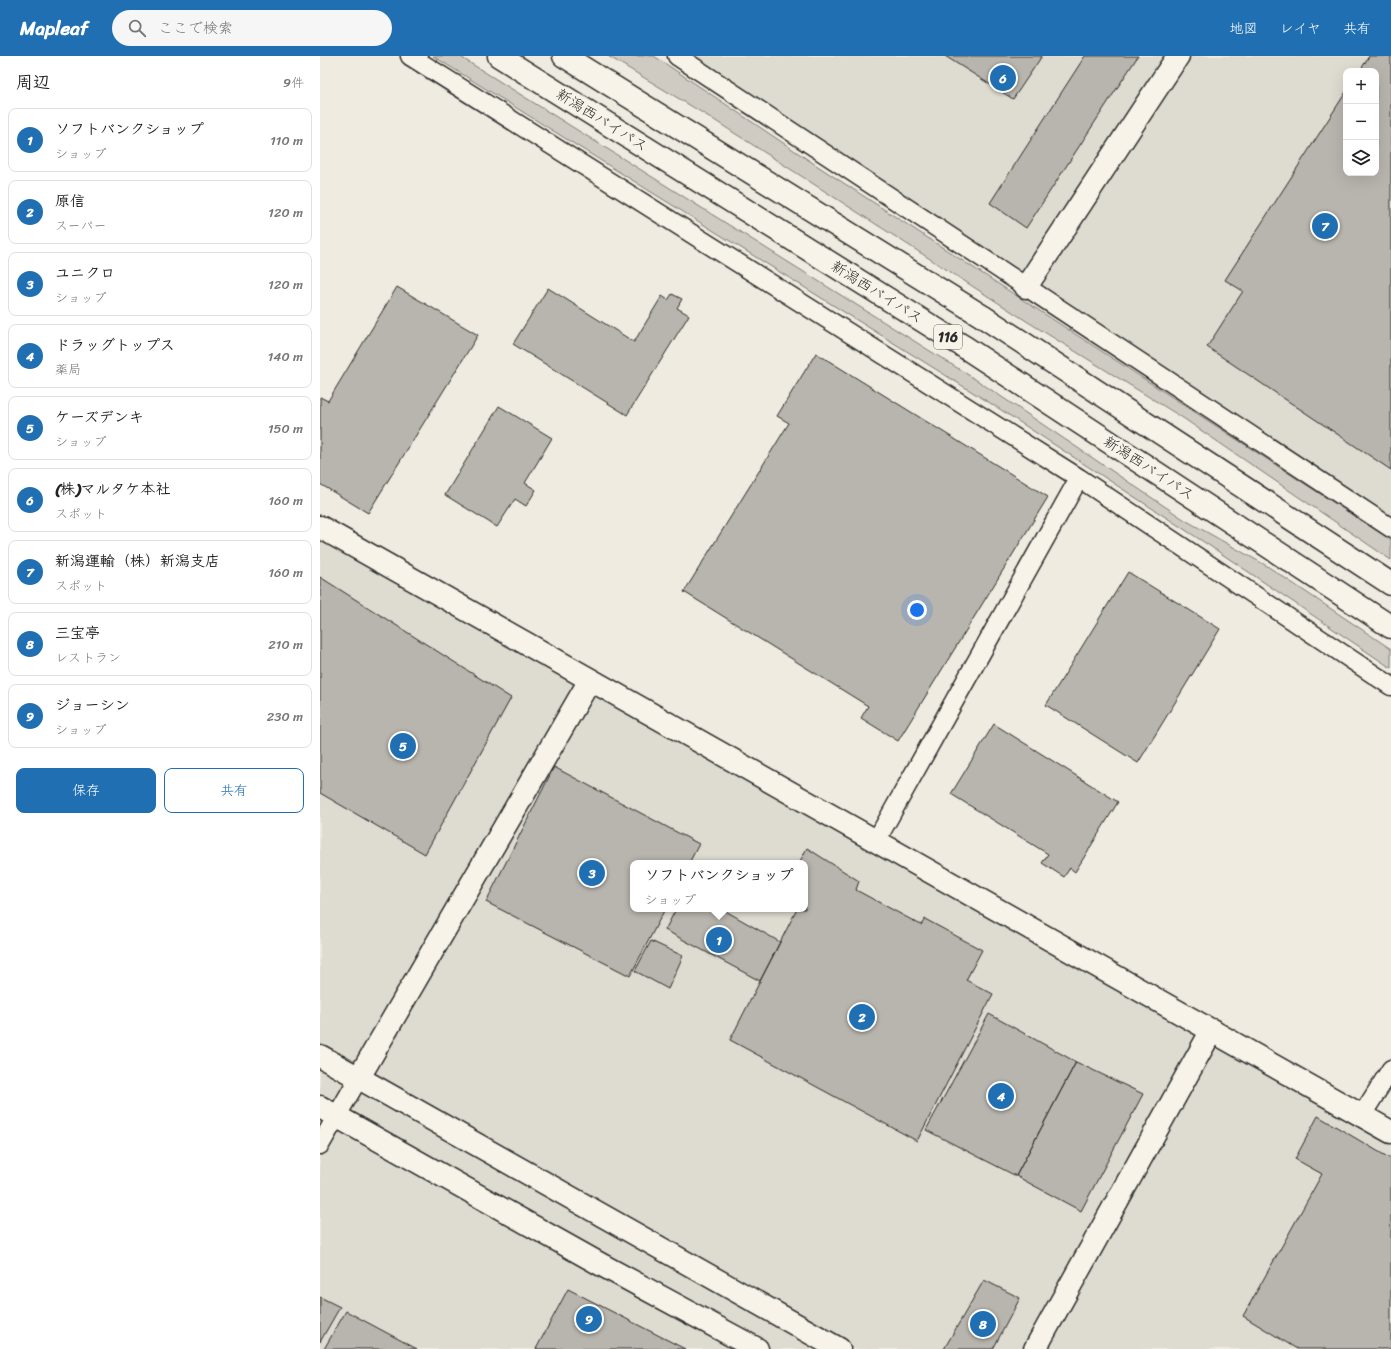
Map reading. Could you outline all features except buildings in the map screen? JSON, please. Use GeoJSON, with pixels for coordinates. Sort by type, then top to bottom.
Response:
{"type":"FeatureCollection","features":[{"type":"Feature","properties":{"kind":"main road","name":"新潟西バイパス"},"geometry":{"type":"LineString","coordinates":[[499,56],[963,346],[1391,627]]}},
{"type":"Feature","properties":{"kind":"main road","name":"116"},"geometry":{"type":"LineString","coordinates":[[564,56],[982,316],[1391,584]]}},
{"type":"Feature","properties":{"kind":"main road"},"geometry":{"type":"LineString","coordinates":[[1026,287],[1178,56]]}},
{"type":"Feature","properties":{"kind":"main road"},"geometry":{"type":"LineString","coordinates":[[320,527],[1391,1132]]}},
{"type":"Feature","properties":{"kind":"main road"},"geometry":{"type":"LineString","coordinates":[[358,1079],[590,680]]}},
{"type":"Feature","properties":{"kind":"main road"},"geometry":{"type":"LineString","coordinates":[[1035,1349],[1212,1030]]}},
{"type":"Feature","properties":{"kind":"main road"},"geometry":{"type":"LineString","coordinates":[[320,1056],[358,1079],[840,1349]]}},
{"type":"Feature","properties":{"kind":"main road"},"geometry":{"type":"LineString","coordinates":[[328,1112],[600,1264],[757,1349]]}},
{"type":"Feature","properties":{"kind":"street"},"geometry":{"type":"LineString","coordinates":[[410,56],[1079,478],[1391,686]]}},
{"type":"Feature","properties":{"kind":"street"},"geometry":{"type":"LineString","coordinates":[[677,56],[1391,528]]}},
{"type":"Feature","properties":{"kind":"street"},"geometry":{"type":"LineString","coordinates":[[876,841],[1079,478]]}},
{"type":"Feature","properties":{"kind":"street"},"geometry":{"type":"LineString","coordinates":[[1362,1115],[1391,1069]]}},
{"type":"Feature","properties":{"kind":"street"},"geometry":{"type":"LineString","coordinates":[[320,1145],[328,1112],[358,1079]]}},
{"type":"Feature","properties":{"kind":"shaded area"},"geometry":{"type":"Polygon","coordinates":[[[433,56],[459,56],[978,381],[1185,520],[1267,566],[1391,649],[1391,668],[1213,548],[998,408],[433,56]]]}},
{"type":"Feature","properties":{"kind":"shaded area"},"geometry":{"type":"Polygon","coordinates":[[[608,56],[654,56],[816,165],[1391,540],[1391,560],[1183,418],[1028,322],[711,118],[608,56]]]}},
{"type":"Feature","properties":{"kind":"shaded area"},"geometry":{"type":"Polygon","coordinates":[[[675,56],[1391,56],[1391,528],[675,56]]]}},
{"type":"Feature","properties":{"kind":"shaded area"},"geometry":{"type":"Polygon","coordinates":[[[320,533],[1391,1143],[1391,1349],[320,1349],[320,533]]]}},
{"type":"Feature","properties":{"kind":"place","name":"(株)マルタケ本社"},"geometry":{"type":"Point","coordinates":[1003,78]}},
{"type":"Feature","properties":{"kind":"place","name":"新潟運輸（株）新潟支店"},"geometry":{"type":"Point","coordinates":[1325,226]}},
{"type":"Feature","properties":{"kind":"place","name":"ケーズデンキ"},"geometry":{"type":"Point","coordinates":[403,746]}},
{"type":"Feature","properties":{"kind":"place","name":"ユニクロ"},"geometry":{"type":"Point","coordinates":[592,873]}},
{"type":"Feature","properties":{"kind":"place","name":"ソフトバンクショップ"},"geometry":{"type":"Point","coordinates":[719,940]}},
{"type":"Feature","properties":{"kind":"place","name":"原信"},"geometry":{"type":"Point","coordinates":[862,1017]}},
{"type":"Feature","properties":{"kind":"place","name":"ドラッグトップス"},"geometry":{"type":"Point","coordinates":[1001,1096]}},
{"type":"Feature","properties":{"kind":"place","name":"ジョーシン"},"geometry":{"type":"Point","coordinates":[589,1319]}},
{"type":"Feature","properties":{"kind":"place","name":"三宝亭"},"geometry":{"type":"Point","coordinates":[983,1324]}}]}
